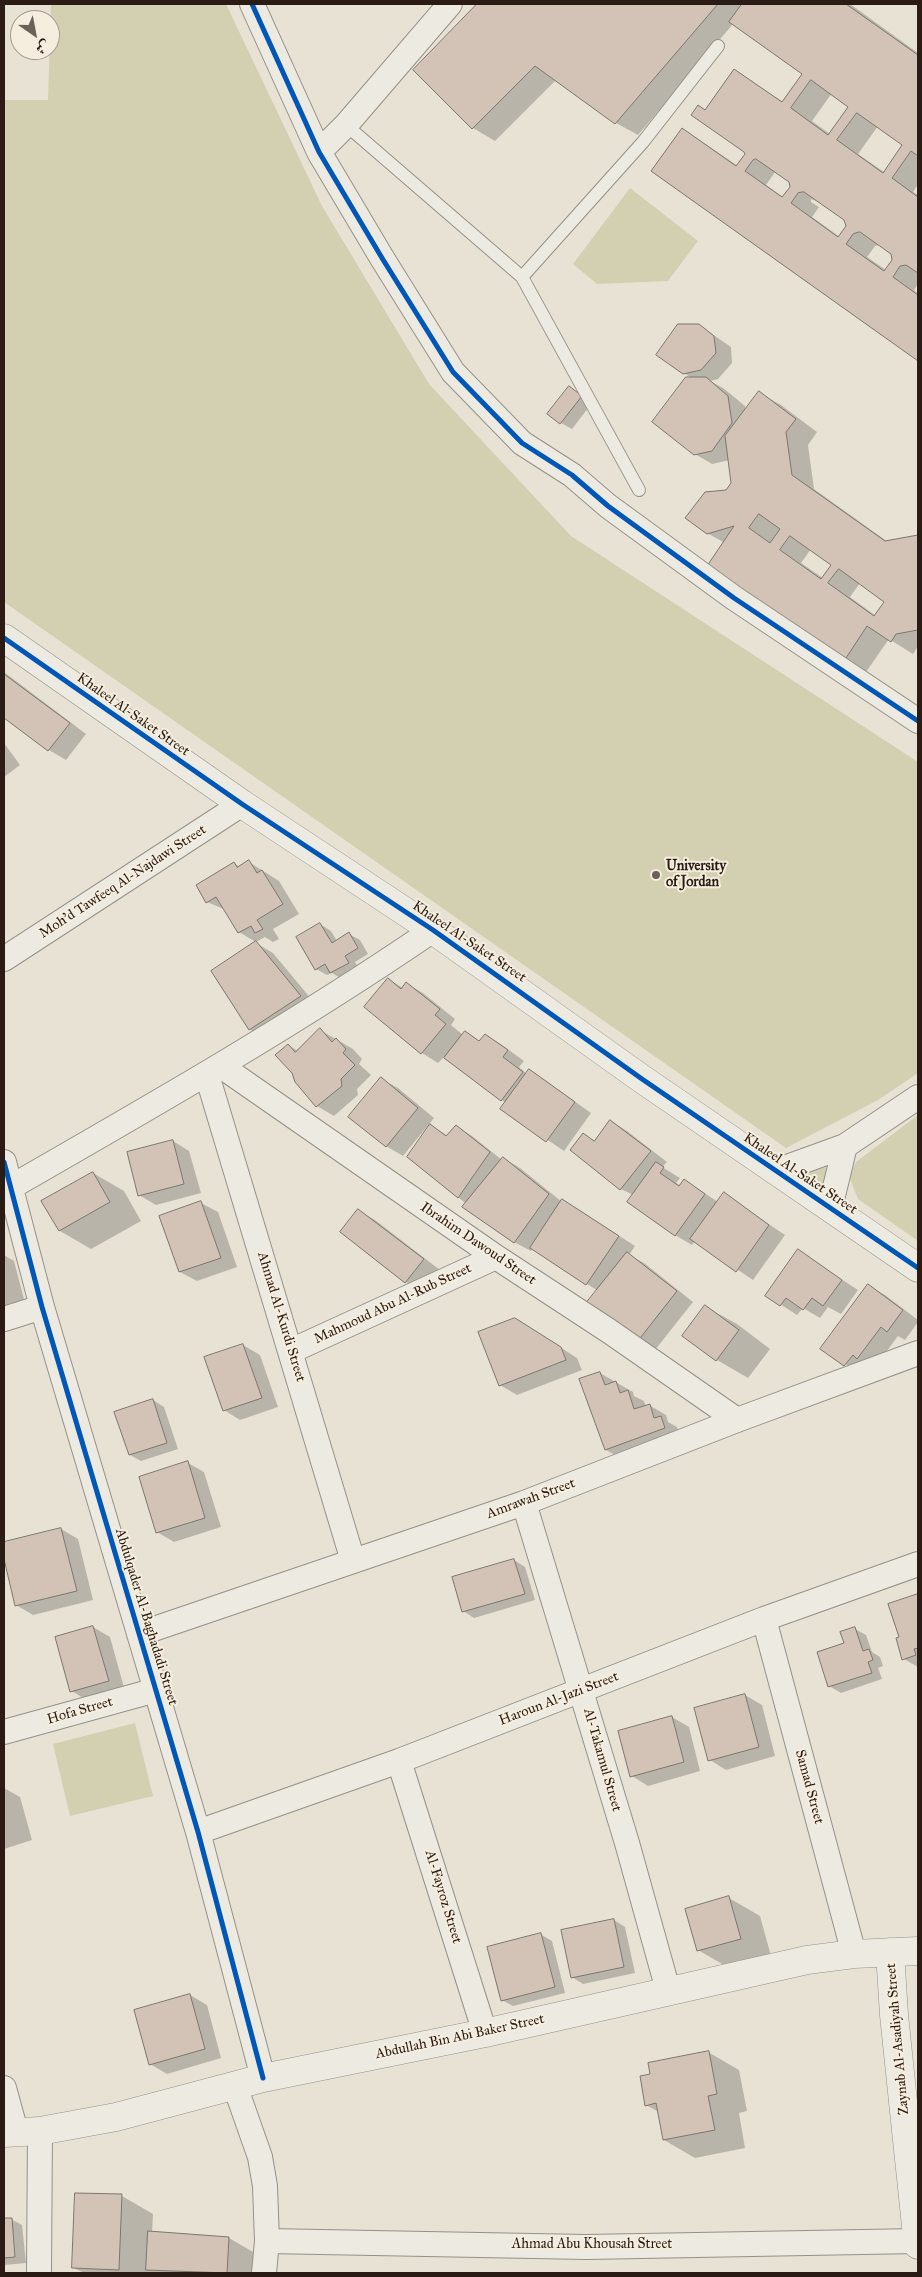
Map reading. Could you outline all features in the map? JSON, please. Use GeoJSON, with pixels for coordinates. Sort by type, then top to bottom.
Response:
{"type":"FeatureCollection","features":[{"type":"Feature","properties":{"kind":"street"},"geometry":{"type":"LineString","coordinates":[[252,4],[320,152],[382,258],[453,372],[522,443],[572,475],[615,512],[734,598],[918,721]]}},
{"type":"Feature","properties":{"kind":"street"},"geometry":{"type":"LineString","coordinates":[[320,152],[346,125],[441,7]]}},
{"type":"Feature","properties":{"kind":"street","name":"Khaleel Al-Saket Street"},"geometry":{"type":"LineString","coordinates":[[4,638],[242,804],[433,930],[642,1079],[918,1268]]}},
{"type":"Feature","properties":{"kind":"street","name":"Moh’d Tawfeeq Al-Najdawi Street"},"geometry":{"type":"LineString","coordinates":[[4,958],[242,804]]}},
{"type":"Feature","properties":{"kind":"street"},"geometry":{"type":"LineString","coordinates":[[11,1187],[214,1070],[389,961],[433,930]]}},
{"type":"Feature","properties":{"kind":"street","name":"Ibrahim Dawoud Street"},"geometry":{"type":"LineString","coordinates":[[214,1070],[609,1331],[737,1420]]}},
{"type":"Feature","properties":{"kind":"street","name":"Ahmad Al-Kurdi Street"},"geometry":{"type":"LineString","coordinates":[[214,1070],[291,1350],[352,1561]]}},
{"type":"Feature","properties":{"kind":"street"},"geometry":{"type":"LineString","coordinates":[[776,1171],[845,1146],[918,1097]]}},
{"type":"Feature","properties":{"kind":"street"},"geometry":{"type":"LineString","coordinates":[[830,1208],[845,1146]]}},
{"type":"Feature","properties":{"kind":"street","name":"Abdulqader Al-Baghadadi Street"},"geometry":{"type":"LineString","coordinates":[[4,1162],[42,1307],[198,1832],[263,2078]]}},
{"type":"Feature","properties":{"kind":"street","name":"Mahmoud Abu Al-Rub Street"},"geometry":{"type":"LineString","coordinates":[[291,1350],[496,1257]]}},
{"type":"Feature","properties":{"kind":"street"},"geometry":{"type":"LineString","coordinates":[[4,1319],[42,1307]]}},
{"type":"Feature","properties":{"kind":"street","name":"Amrawah Street"},"geometry":{"type":"LineString","coordinates":[[139,1634],[524,1503],[737,1420],[918,1354]]}},
{"type":"Feature","properties":{"kind":"street","name":"Al-Takamul Street"},"geometry":{"type":"LineString","coordinates":[[524,1503],[582,1691],[668,1990]]}},
{"type":"Feature","properties":{"kind":"street","name":"Haroun Al-Jazi Street"},"geometry":{"type":"LineString","coordinates":[[198,1832],[399,1761],[764,1619],[918,1564]]}},
{"type":"Feature","properties":{"kind":"street","name":"Samad Street"},"geometry":{"type":"LineString","coordinates":[[764,1619],[854,1954]]}},
{"type":"Feature","properties":{"kind":"street","name":"Hofa Street"},"geometry":{"type":"LineString","coordinates":[[4,1732],[156,1690]]}},
{"type":"Feature","properties":{"kind":"street","name":"Al-Fayroz Street"},"geometry":{"type":"LineString","coordinates":[[399,1761],[485,2033]]}},
{"type":"Feature","properties":{"kind":"street","name":"Abdullah Bin Abi Baker Street"},"geometry":{"type":"LineString","coordinates":[[20,2132],[116,2117],[263,2078],[485,2033],[807,1960],[854,1954],[918,1951]]}},
{"type":"Feature","properties":{"kind":"street","name":"Zaynab Al-Asadiyah Street"},"geometry":{"type":"LineString","coordinates":[[890,1952],[894,2015],[918,2245]]}},
{"type":"Feature","properties":{"kind":"street"},"geometry":{"type":"LineString","coordinates":[[235,2086],[260,2157],[265,2186],[267,2241],[264,2273]]}},
{"type":"Feature","properties":{"kind":"street"},"geometry":{"type":"LineString","coordinates":[[4,2088],[20,2132],[39,2273]]}},
{"type":"Feature","properties":{"kind":"street","name":"Ahmad Abu Khousah Street"},"geometry":{"type":"LineString","coordinates":[[267,2241],[586,2247],[918,2241]]}},
{"type":"Feature","properties":{"kind":"lane"},"geometry":{"type":"LineString","coordinates":[[522,276],[643,142],[718,46]]}},
{"type":"Feature","properties":{"kind":"lane"},"geometry":{"type":"LineString","coordinates":[[346,125],[522,276],[639,490]]}},
{"type":"Feature","properties":{"kind":"shaded area"},"geometry":{"type":"Polygon","coordinates":[[[51,4],[226,4],[322,206],[429,384],[571,536],[918,762],[918,1073],[878,1100],[786,1148],[4,602],[4,100],[48,100],[49,60],[60,60],[60,10],[51,10],[51,4]]]}},
{"type":"Feature","properties":{"kind":"shaded area"},"geometry":{"type":"Polygon","coordinates":[[[630,188],[698,241],[668,281],[597,284],[573,264],[630,188]]]}},
{"type":"Feature","properties":{"kind":"shaded area"},"geometry":{"type":"Polygon","coordinates":[[[918,1115],[918,1241],[858,1199],[849,1176],[856,1162],[918,1115]]]}},
{"type":"Feature","properties":{"kind":"shaded area"},"geometry":{"type":"Polygon","coordinates":[[[827,1167],[828,1192],[800,1171],[827,1167]]]}},
{"type":"Feature","properties":{"kind":"shaded area"},"geometry":{"type":"Polygon","coordinates":[[[135,1723],[153,1796],[70,1816],[53,1744],[135,1723]]]}},
{"type":"Feature","properties":{"kind":"building"},"geometry":{"type":"Polygon","coordinates":[[[477,4],[718,4],[615,124],[535,66],[472,129],[413,70],[477,4]]]}},
{"type":"Feature","properties":{"kind":"building"},"geometry":{"type":"Polygon","coordinates":[[[742,4],[846,4],[918,55],[918,156],[911,151],[892,178],[918,197],[918,273],[906,265],[900,266],[893,277],[918,295],[918,361],[651,171],[682,128],[736,166],[745,154],[744,152],[691,115],[698,105],[705,110],[734,69],[782,102],[802,74],[729,22],[742,4]],[[811,80],[791,108],[828,135],[848,107],[811,80]],[[857,113],[837,140],[883,173],[902,145],[857,113]],[[756,159],[753,160],[745,171],[782,197],[790,187],[789,182],[756,159]],[[804,192],[798,193],[791,203],[838,237],[846,226],[844,220],[804,192]],[[860,232],[853,234],[846,244],[884,271],[892,260],[891,254],[860,232]]]}},
{"type":"Feature","properties":{"kind":"building"},"geometry":{"type":"Polygon","coordinates":[[[678,324],[699,324],[714,336],[716,353],[701,370],[683,374],[656,355],[678,324]]]}},
{"type":"Feature","properties":{"kind":"building"},"geometry":{"type":"Polygon","coordinates":[[[686,377],[706,377],[728,396],[732,423],[712,451],[694,455],[652,422],[686,377]]]}},
{"type":"Feature","properties":{"kind":"building"},"geometry":{"type":"Polygon","coordinates":[[[569,386],[582,396],[560,424],[547,414],[569,386]]]}},
{"type":"Feature","properties":{"kind":"building"},"geometry":{"type":"Polygon","coordinates":[[[759,391],[796,419],[786,432],[792,475],[885,541],[918,535],[918,630],[896,634],[891,642],[867,626],[844,661],[707,566],[734,526],[707,534],[685,518],[705,492],[726,490],[731,483],[725,436],[759,391]],[[759,514],[749,528],[770,543],[780,529],[759,514]],[[790,536],[780,550],[821,579],[831,565],[790,536]],[[839,569],[828,583],[874,616],[884,602],[839,569]]]}},
{"type":"Feature","properties":{"kind":"building"},"geometry":{"type":"Polygon","coordinates":[[[4,674],[70,723],[48,751],[4,718],[4,674]]]}},
{"type":"Feature","properties":{"kind":"building"},"geometry":{"type":"Polygon","coordinates":[[[249,860],[257,873],[262,870],[283,904],[257,920],[263,929],[255,933],[251,926],[238,933],[216,897],[206,903],[196,885],[234,862],[237,867],[249,860]]]}},
{"type":"Feature","properties":{"kind":"building"},"geometry":{"type":"Polygon","coordinates":[[[320,923],[332,943],[349,932],[358,948],[345,956],[349,963],[330,973],[325,964],[315,970],[296,937],[320,923]]]}},
{"type":"Feature","properties":{"kind":"building"},"geometry":{"type":"Polygon","coordinates":[[[256,941],[301,996],[249,1030],[211,971],[256,941]]]}},
{"type":"Feature","properties":{"kind":"building"},"geometry":{"type":"Polygon","coordinates":[[[388,978],[401,989],[406,982],[440,1009],[435,1015],[446,1024],[421,1054],[364,1007],[388,978]]]}},
{"type":"Feature","properties":{"kind":"building"},"geometry":{"type":"Polygon","coordinates":[[[320,1028],[332,1042],[336,1038],[346,1049],[343,1053],[355,1065],[341,1079],[342,1086],[316,1107],[295,1082],[292,1073],[275,1055],[288,1044],[295,1052],[320,1028]]]}},
{"type":"Feature","properties":{"kind":"building"},"geometry":{"type":"Polygon","coordinates":[[[465,1031],[479,1041],[485,1034],[508,1050],[503,1057],[523,1072],[501,1101],[444,1058],[465,1031]]]}},
{"type":"Feature","properties":{"kind":"building"},"geometry":{"type":"Polygon","coordinates":[[[529,1069],[575,1102],[546,1142],[500,1109],[529,1069]]]}},
{"type":"Feature","properties":{"kind":"building"},"geometry":{"type":"Polygon","coordinates":[[[381,1077],[418,1108],[386,1147],[348,1117],[381,1077]]]}},
{"type":"Feature","properties":{"kind":"building"},"geometry":{"type":"Polygon","coordinates":[[[610,1120],[651,1151],[620,1190],[570,1150],[583,1133],[594,1141],[610,1120]]]}},
{"type":"Feature","properties":{"kind":"building"},"geometry":{"type":"Polygon","coordinates":[[[430,1124],[446,1136],[456,1125],[490,1152],[458,1198],[407,1157],[430,1124]]]}},
{"type":"Feature","properties":{"kind":"building"},"geometry":{"type":"Polygon","coordinates":[[[173,1140],[184,1184],[138,1196],[127,1152],[173,1140]]]}},
{"type":"Feature","properties":{"kind":"building"},"geometry":{"type":"Polygon","coordinates":[[[503,1157],[549,1194],[514,1243],[462,1207],[503,1157]]]}},
{"type":"Feature","properties":{"kind":"building"},"geometry":{"type":"Polygon","coordinates":[[[656,1162],[664,1167],[660,1173],[679,1186],[684,1179],[705,1194],[675,1236],[627,1202],[656,1162]]]}},
{"type":"Feature","properties":{"kind":"building"},"geometry":{"type":"Polygon","coordinates":[[[93,1172],[110,1202],[59,1231],[41,1201],[93,1172]]]}},
{"type":"Feature","properties":{"kind":"building"},"geometry":{"type":"Polygon","coordinates":[[[724,1192],[769,1225],[736,1272],[690,1239],[724,1192]]]}},
{"type":"Feature","properties":{"kind":"building"},"geometry":{"type":"Polygon","coordinates":[[[562,1199],[619,1236],[586,1285],[530,1248],[562,1199]]]}},
{"type":"Feature","properties":{"kind":"building"},"geometry":{"type":"Polygon","coordinates":[[[201,1201],[221,1258],[179,1272],[159,1216],[201,1201]]]}},
{"type":"Feature","properties":{"kind":"building"},"geometry":{"type":"Polygon","coordinates":[[[358,1209],[424,1259],[405,1283],[340,1232],[358,1209]]]}},
{"type":"Feature","properties":{"kind":"building"},"geometry":{"type":"Polygon","coordinates":[[[798,1249],[842,1280],[823,1306],[812,1298],[803,1310],[786,1298],[780,1306],[765,1296],[798,1249]]]}},
{"type":"Feature","properties":{"kind":"building"},"geometry":{"type":"Polygon","coordinates":[[[627,1252],[677,1291],[637,1342],[587,1302],[627,1252]]]}},
{"type":"Feature","properties":{"kind":"building"},"geometry":{"type":"Polygon","coordinates":[[[868,1284],[903,1310],[887,1332],[881,1327],[857,1359],[853,1355],[844,1366],[820,1349],[868,1284]]]}},
{"type":"Feature","properties":{"kind":"building"},"geometry":{"type":"Polygon","coordinates":[[[705,1305],[739,1330],[716,1361],[682,1336],[705,1305]]]}},
{"type":"Feature","properties":{"kind":"building"},"geometry":{"type":"Polygon","coordinates":[[[515,1318],[561,1347],[566,1360],[499,1386],[478,1332],[515,1318]]]}},
{"type":"Feature","properties":{"kind":"building"},"geometry":{"type":"Polygon","coordinates":[[[243,1344],[262,1398],[223,1411],[204,1357],[243,1344]]]}},
{"type":"Feature","properties":{"kind":"building"},"geometry":{"type":"Polygon","coordinates":[[[600,1372],[605,1385],[616,1381],[620,1393],[628,1390],[634,1409],[650,1404],[654,1418],[661,1416],[665,1428],[605,1450],[579,1379],[600,1372]]]}},
{"type":"Feature","properties":{"kind":"building"},"geometry":{"type":"Polygon","coordinates":[[[153,1399],[167,1443],[129,1455],[114,1412],[153,1399]]]}},
{"type":"Feature","properties":{"kind":"building"},"geometry":{"type":"Polygon","coordinates":[[[188,1461],[205,1518],[156,1533],[139,1477],[188,1461]]]}},
{"type":"Feature","properties":{"kind":"building"},"geometry":{"type":"Polygon","coordinates":[[[61,1528],[77,1591],[15,1606],[4,1559],[4,1542],[61,1528]]]}},
{"type":"Feature","properties":{"kind":"building"},"geometry":{"type":"Polygon","coordinates":[[[514,1559],[525,1594],[462,1612],[452,1577],[514,1559]]]}},
{"type":"Feature","properties":{"kind":"building"},"geometry":{"type":"Polygon","coordinates":[[[918,1594],[918,1648],[914,1649],[916,1655],[902,1660],[896,1638],[899,1637],[888,1604],[918,1594]]]}},
{"type":"Feature","properties":{"kind":"building"},"geometry":{"type":"Polygon","coordinates":[[[93,1626],[109,1681],[70,1692],[55,1637],[93,1626]]]}},
{"type":"Feature","properties":{"kind":"building"},"geometry":{"type":"Polygon","coordinates":[[[855,1627],[863,1651],[869,1649],[873,1660],[868,1662],[872,1673],[828,1687],[817,1652],[844,1643],[840,1632],[855,1627]]]}},
{"type":"Feature","properties":{"kind":"building"},"geometry":{"type":"Polygon","coordinates":[[[745,1694],[759,1747],[708,1761],[694,1708],[745,1694]]]}},
{"type":"Feature","properties":{"kind":"building"},"geometry":{"type":"Polygon","coordinates":[[[672,1716],[684,1762],[630,1777],[618,1731],[672,1716]]]}},
{"type":"Feature","properties":{"kind":"building"},"geometry":{"type":"Polygon","coordinates":[[[729,1896],[741,1939],[697,1951],[685,1909],[729,1896]]]}},
{"type":"Feature","properties":{"kind":"building"},"geometry":{"type":"Polygon","coordinates":[[[614,1919],[624,1967],[571,1978],[561,1930],[614,1919]]]}},
{"type":"Feature","properties":{"kind":"building"},"geometry":{"type":"Polygon","coordinates":[[[541,1933],[555,1987],[501,2001],[487,1947],[541,1933]]]}},
{"type":"Feature","properties":{"kind":"building"},"geometry":{"type":"Polygon","coordinates":[[[190,1994],[205,2049],[149,2065],[134,2010],[190,1994]]]}},
{"type":"Feature","properties":{"kind":"building"},"geometry":{"type":"Polygon","coordinates":[[[709,2051],[717,2094],[708,2096],[715,2130],[663,2140],[656,2103],[645,2106],[640,2076],[650,2074],[648,2063],[709,2051]]]}},
{"type":"Feature","properties":{"kind":"building"},"geometry":{"type":"Polygon","coordinates":[[[75,2193],[122,2194],[119,2270],[72,2268],[75,2193]]]}},
{"type":"Feature","properties":{"kind":"building"},"geometry":{"type":"Polygon","coordinates":[[[4,2218],[12,2218],[15,2257],[4,2258],[4,2218]]]}},
{"type":"Feature","properties":{"kind":"building"},"geometry":{"type":"Polygon","coordinates":[[[148,2231],[229,2237],[227,2273],[146,2270],[148,2231]]]}},
{"type":"Feature","properties":{"kind":"cycle path"},"geometry":{"type":"LineString","coordinates":[[252,4],[319,152],[453,372],[522,443],[572,475],[608,506],[734,598],[918,721]]}},
{"type":"Feature","properties":{"kind":"cycle path"},"geometry":{"type":"LineString","coordinates":[[4,638],[242,804],[433,930],[642,1079],[918,1268]]}},
{"type":"Feature","properties":{"kind":"cycle path"},"geometry":{"type":"LineString","coordinates":[[4,1162],[42,1307],[198,1832],[263,2078]]}},
{"type":"Feature","properties":{"kind":"place","name":"University of Jordan"},"geometry":{"type":"Point","coordinates":[656,875]}}]}
